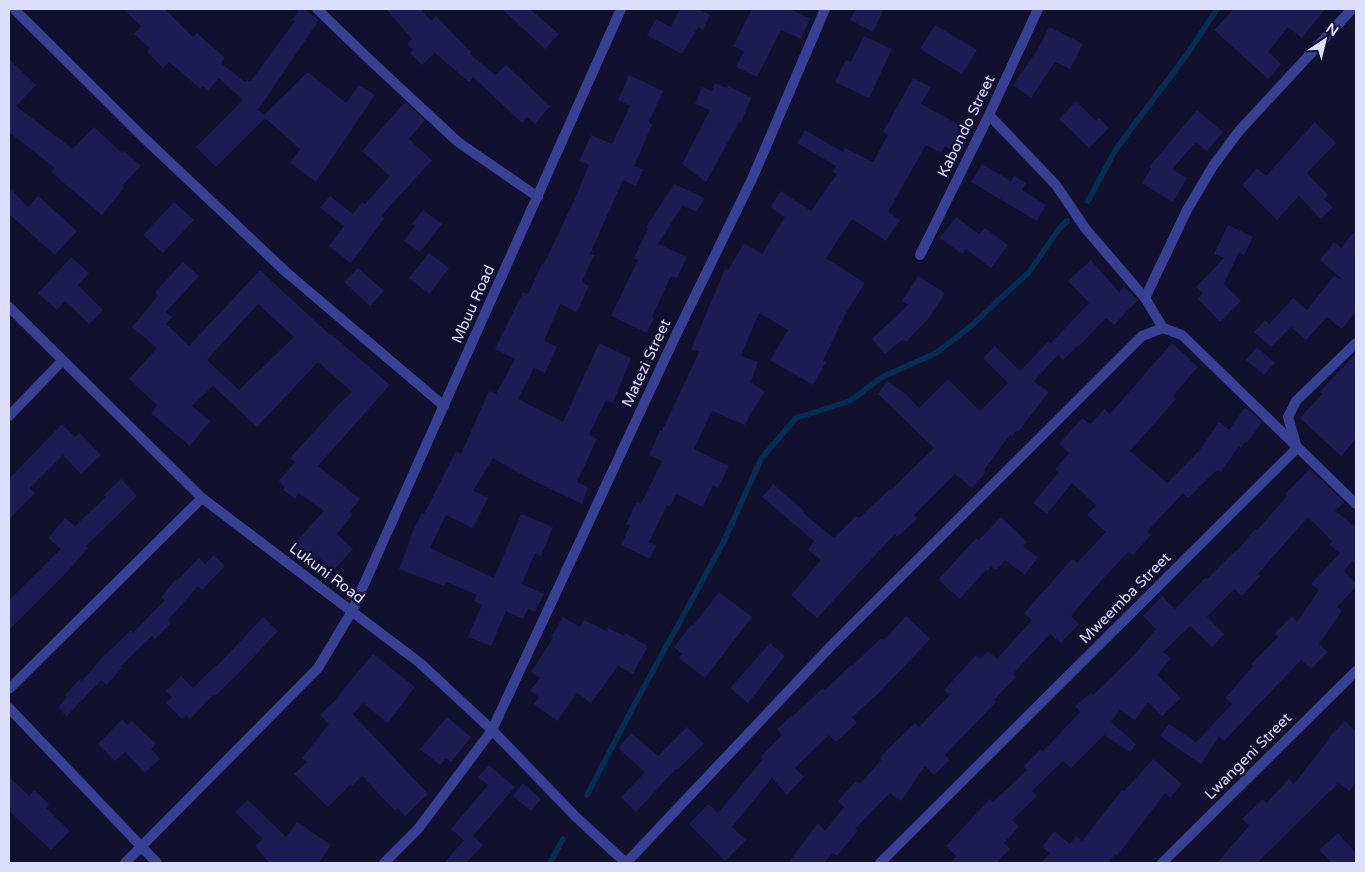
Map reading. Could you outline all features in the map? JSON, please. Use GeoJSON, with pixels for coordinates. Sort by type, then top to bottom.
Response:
{"type":"FeatureCollection","features":[{"type":"Feature","properties":{"kind":"street"},"geometry":{"type":"LineString","coordinates":[[14,9],[142,137],[286,272],[444,406]]}},
{"type":"Feature","properties":{"kind":"street"},"geometry":{"type":"LineString","coordinates":[[317,9],[458,142],[538,197]]}},
{"type":"Feature","properties":{"kind":"street","name":"Mbuu Road"},"geometry":{"type":"LineString","coordinates":[[126,863],[318,668],[352,611],[538,197],[620,9]]}},
{"type":"Feature","properties":{"kind":"street","name":"Matezi Street"},"geometry":{"type":"LineString","coordinates":[[384,863],[418,829],[492,730],[675,336],[752,179],[826,9]]}},
{"type":"Feature","properties":{"kind":"street","name":"Kabondo Street"},"geometry":{"type":"LineString","coordinates":[[920,254],[989,115],[1038,9]]}},
{"type":"Feature","properties":{"kind":"street"},"geometry":{"type":"LineString","coordinates":[[1146,298],[1187,210],[1213,166],[1239,131],[1352,9]]}},
{"type":"Feature","properties":{"kind":"street"},"geometry":{"type":"LineString","coordinates":[[989,115],[1056,185],[1085,228],[1146,298],[1163,328],[1182,335],[1296,448],[1356,504]]}},
{"type":"Feature","properties":{"kind":"street","name":"Lukuni Road"},"geometry":{"type":"LineString","coordinates":[[9,307],[202,498],[420,663],[492,730],[576,817],[626,863]]}},
{"type":"Feature","properties":{"kind":"street"},"geometry":{"type":"LineString","coordinates":[[626,863],[831,646],[984,493],[1142,336],[1163,328]]}},
{"type":"Feature","properties":{"kind":"street"},"geometry":{"type":"LineString","coordinates":[[1296,448],[1288,417],[1296,401],[1356,343]]}},
{"type":"Feature","properties":{"kind":"street"},"geometry":{"type":"LineString","coordinates":[[9,416],[62,361]]}},
{"type":"Feature","properties":{"kind":"street","name":"Mweemba Street"},"geometry":{"type":"LineString","coordinates":[[880,863],[1296,448]]}},
{"type":"Feature","properties":{"kind":"street"},"geometry":{"type":"LineString","coordinates":[[9,689],[202,498]]}},
{"type":"Feature","properties":{"kind":"street","name":"Lwangeni Street"},"geometry":{"type":"LineString","coordinates":[[1162,863],[1356,671]]}},
{"type":"Feature","properties":{"kind":"street"},"geometry":{"type":"LineString","coordinates":[[9,708],[158,863]]}},
{"type":"Feature","properties":{"kind":"building"},"geometry":{"type":"Polygon","coordinates":[[[123,9],[165,9],[193,37],[197,33],[225,58],[221,63],[245,82],[247,80],[250,82],[295,21],[292,20],[300,9],[304,9],[319,20],[258,110],[264,115],[308,72],[346,103],[359,85],[375,95],[316,182],[290,163],[300,149],[265,118],[216,167],[196,147],[243,100],[219,78],[208,91],[203,86],[201,89],[169,62],[163,68],[147,52],[150,48],[134,34],[141,26],[123,9]]]}},
{"type":"Feature","properties":{"kind":"building"},"geometry":{"type":"Polygon","coordinates":[[[386,9],[421,9],[431,21],[436,16],[471,52],[470,54],[495,75],[506,65],[550,106],[535,124],[527,117],[522,123],[473,77],[469,82],[435,53],[422,65],[410,53],[413,50],[407,44],[412,39],[386,9]]]}},
{"type":"Feature","properties":{"kind":"building"},"geometry":{"type":"Polygon","coordinates":[[[502,9],[530,9],[559,34],[545,49],[502,9]]]}},
{"type":"Feature","properties":{"kind":"building"},"geometry":{"type":"Polygon","coordinates":[[[680,9],[697,9],[710,15],[703,30],[698,27],[682,54],[647,35],[656,19],[671,27],[680,9]]]}},
{"type":"Feature","properties":{"kind":"building"},"geometry":{"type":"Polygon","coordinates":[[[752,9],[789,9],[810,18],[801,39],[781,30],[757,77],[736,67],[744,51],[733,46],[752,9]]]}},
{"type":"Feature","properties":{"kind":"building"},"geometry":{"type":"Polygon","coordinates":[[[856,9],[884,9],[873,32],[850,20],[856,9]]]}},
{"type":"Feature","properties":{"kind":"building"},"geometry":{"type":"Polygon","coordinates":[[[1234,9],[1325,9],[1302,38],[1288,27],[1268,52],[1281,64],[1268,79],[1214,30],[1234,9]]]}},
{"type":"Feature","properties":{"kind":"building"},"geometry":{"type":"Polygon","coordinates":[[[935,25],[977,50],[962,74],[920,49],[935,25]]]}},
{"type":"Feature","properties":{"kind":"building"},"geometry":{"type":"Polygon","coordinates":[[[1049,27],[1083,44],[1070,69],[1055,62],[1031,98],[1013,85],[1038,49],[1049,27]]]}},
{"type":"Feature","properties":{"kind":"building"},"geometry":{"type":"Polygon","coordinates":[[[864,36],[892,49],[869,98],[835,82],[846,60],[851,62],[864,36]]]}},
{"type":"Feature","properties":{"kind":"building"},"geometry":{"type":"Polygon","coordinates":[[[9,59],[36,85],[16,106],[73,149],[94,127],[122,153],[124,151],[141,166],[122,186],[124,188],[102,215],[51,172],[55,168],[9,132],[9,59]]]}},
{"type":"Feature","properties":{"kind":"building"},"geometry":{"type":"Polygon","coordinates":[[[629,75],[663,91],[649,122],[652,125],[634,166],[643,170],[636,186],[623,180],[590,254],[594,255],[582,282],[589,286],[577,312],[560,304],[544,341],[557,347],[545,373],[534,368],[518,399],[563,422],[599,343],[631,358],[613,403],[606,400],[589,435],[597,439],[577,482],[588,487],[582,504],[526,477],[493,458],[473,491],[488,498],[473,528],[446,515],[430,548],[494,578],[521,514],[553,527],[541,556],[535,553],[522,584],[544,594],[535,612],[528,609],[523,619],[506,611],[491,646],[468,637],[482,605],[474,601],[477,595],[446,582],[444,586],[399,569],[410,537],[422,513],[424,514],[456,451],[461,454],[489,391],[496,394],[515,359],[495,349],[523,292],[528,294],[542,264],[544,264],[576,196],[589,165],[579,161],[591,135],[612,144],[630,106],[618,100],[629,75]]]}},
{"type":"Feature","properties":{"kind":"building"},"geometry":{"type":"Polygon","coordinates":[[[913,78],[931,87],[921,104],[969,130],[956,153],[945,146],[941,153],[926,145],[888,212],[900,220],[886,241],[852,219],[826,258],[865,283],[845,315],[823,361],[826,362],[813,385],[770,360],[788,330],[759,313],[741,356],[758,362],[751,382],[765,392],[745,425],[712,411],[694,449],[729,466],[718,488],[713,485],[703,507],[676,494],[670,507],[667,505],[649,542],[656,546],[650,559],[621,545],[630,525],[626,524],[637,502],[641,504],[662,461],[649,455],[699,352],[691,349],[725,269],[728,270],[744,243],[762,254],[785,217],[770,207],[781,191],[811,211],[837,174],[833,172],[836,166],[797,143],[805,130],[843,152],[845,148],[873,162],[888,135],[883,132],[913,78]]]}},
{"type":"Feature","properties":{"kind":"building"},"geometry":{"type":"Polygon","coordinates":[[[715,83],[727,88],[728,85],[751,98],[741,123],[739,122],[706,182],[682,164],[710,110],[695,104],[702,87],[712,91],[715,83]]]}},
{"type":"Feature","properties":{"kind":"building"},"geometry":{"type":"Polygon","coordinates":[[[1076,101],[1096,121],[1099,118],[1109,128],[1089,148],[1059,119],[1076,101]]]}},
{"type":"Feature","properties":{"kind":"building"},"geometry":{"type":"Polygon","coordinates":[[[405,102],[425,120],[409,139],[432,160],[381,216],[384,219],[351,263],[329,246],[344,226],[320,208],[330,196],[353,214],[362,202],[365,204],[390,176],[362,151],[405,102]]]}},
{"type":"Feature","properties":{"kind":"building"},"geometry":{"type":"Polygon","coordinates":[[[1197,110],[1223,132],[1207,151],[1196,142],[1172,169],[1187,178],[1173,202],[1142,183],[1151,168],[1149,167],[1197,110]]]}},
{"type":"Feature","properties":{"kind":"building"},"geometry":{"type":"Polygon","coordinates":[[[1315,122],[1336,143],[1307,173],[1328,195],[1324,199],[1333,207],[1321,219],[1299,196],[1277,220],[1242,185],[1257,168],[1266,176],[1315,122]]]}},
{"type":"Feature","properties":{"kind":"building"},"geometry":{"type":"Polygon","coordinates":[[[982,164],[1011,181],[1014,176],[1026,183],[1022,190],[1046,205],[1037,221],[971,182],[982,164]]]}},
{"type":"Feature","properties":{"kind":"building"},"geometry":{"type":"Polygon","coordinates":[[[674,184],[705,198],[696,212],[683,205],[658,244],[687,257],[677,278],[671,276],[652,317],[654,318],[647,333],[611,316],[638,260],[634,258],[648,228],[646,227],[674,184]]]}},
{"type":"Feature","properties":{"kind":"building"},"geometry":{"type":"Polygon","coordinates":[[[9,187],[28,207],[38,196],[77,231],[55,255],[9,214],[9,187]]]}},
{"type":"Feature","properties":{"kind":"building"},"geometry":{"type":"Polygon","coordinates":[[[174,202],[194,220],[163,253],[143,235],[174,202]]]}},
{"type":"Feature","properties":{"kind":"building"},"geometry":{"type":"Polygon","coordinates":[[[423,210],[442,224],[420,252],[404,241],[415,226],[412,224],[423,210]]]}},
{"type":"Feature","properties":{"kind":"building"},"geometry":{"type":"Polygon","coordinates":[[[956,217],[979,234],[985,228],[1008,245],[991,268],[966,249],[962,254],[940,238],[956,217]]]}},
{"type":"Feature","properties":{"kind":"building"},"geometry":{"type":"Polygon","coordinates":[[[1228,225],[1253,237],[1244,255],[1239,252],[1224,284],[1241,301],[1220,322],[1198,299],[1203,293],[1196,287],[1224,258],[1214,254],[1228,225]]]}},
{"type":"Feature","properties":{"kind":"building"},"geometry":{"type":"Polygon","coordinates":[[[1356,229],[1356,311],[1342,329],[1327,317],[1306,340],[1291,327],[1271,347],[1254,332],[1265,320],[1269,324],[1293,298],[1307,310],[1334,276],[1343,280],[1320,260],[1334,242],[1341,248],[1356,229]]]}},
{"type":"Feature","properties":{"kind":"building"},"geometry":{"type":"Polygon","coordinates":[[[429,253],[449,268],[429,294],[409,278],[429,253]]]}},
{"type":"Feature","properties":{"kind":"building"},"geometry":{"type":"Polygon","coordinates":[[[71,257],[89,273],[78,285],[103,310],[89,324],[65,301],[57,310],[38,293],[71,257]]]}},
{"type":"Feature","properties":{"kind":"building"},"geometry":{"type":"Polygon","coordinates":[[[1091,260],[1119,292],[1124,287],[1138,300],[1114,325],[1106,318],[1063,360],[1058,355],[1034,381],[1049,392],[1018,432],[1016,431],[1012,436],[1010,435],[984,470],[986,472],[972,488],[955,474],[914,515],[917,519],[897,537],[895,534],[817,618],[791,595],[821,560],[808,550],[814,541],[762,497],[773,484],[804,511],[803,513],[834,538],[856,516],[859,518],[891,490],[934,448],[878,394],[887,381],[906,394],[919,408],[948,379],[980,411],[1008,383],[983,358],[995,346],[1020,371],[1049,341],[1051,343],[1089,303],[1068,281],[1091,260]]]}},
{"type":"Feature","properties":{"kind":"building"},"geometry":{"type":"Polygon","coordinates":[[[183,262],[199,276],[166,312],[172,317],[166,324],[189,346],[260,270],[330,335],[390,385],[318,466],[360,499],[349,513],[352,515],[337,534],[353,549],[333,571],[317,556],[307,567],[288,550],[324,511],[299,493],[295,499],[283,490],[285,487],[279,481],[295,462],[290,458],[352,392],[318,362],[257,427],[213,386],[192,406],[210,421],[190,446],[151,413],[157,405],[129,379],[157,348],[132,327],[158,296],[155,292],[183,262]],[[258,304],[207,360],[239,390],[294,337],[258,304]]]}},
{"type":"Feature","properties":{"kind":"building"},"geometry":{"type":"Polygon","coordinates":[[[358,268],[384,291],[370,306],[344,282],[358,268]]]}},
{"type":"Feature","properties":{"kind":"building"},"geometry":{"type":"Polygon","coordinates":[[[918,276],[945,293],[929,318],[906,342],[903,339],[885,354],[872,339],[908,305],[902,301],[918,276]]]}},
{"type":"Feature","properties":{"kind":"building"},"geometry":{"type":"Polygon","coordinates":[[[1172,343],[1198,367],[1173,396],[1176,399],[1130,451],[1167,483],[1199,451],[1219,422],[1229,430],[1245,407],[1262,422],[1247,443],[1245,442],[1241,448],[1239,446],[1221,472],[1217,470],[1188,498],[1183,493],[1147,532],[1151,535],[1133,555],[1128,552],[1099,583],[1071,616],[1079,624],[1061,643],[1050,634],[1013,674],[1016,677],[994,700],[996,702],[945,755],[950,760],[934,775],[925,766],[901,801],[890,793],[855,829],[858,830],[837,856],[832,853],[824,863],[788,863],[818,823],[825,831],[844,807],[838,801],[856,781],[860,784],[882,759],[880,757],[915,723],[919,727],[950,695],[944,690],[976,655],[980,659],[988,651],[997,659],[1032,620],[1024,613],[1072,559],[1077,563],[1106,532],[1087,515],[1096,505],[1072,483],[1047,514],[1033,503],[1059,472],[1055,469],[1069,453],[1059,444],[1082,418],[1090,424],[1104,409],[1110,414],[1172,343]]]}},
{"type":"Feature","properties":{"kind":"building"},"geometry":{"type":"Polygon","coordinates":[[[1257,347],[1275,363],[1264,375],[1246,360],[1257,347]]]}},
{"type":"Feature","properties":{"kind":"building"},"geometry":{"type":"Polygon","coordinates":[[[1356,353],[1356,439],[1341,456],[1300,418],[1322,394],[1320,392],[1356,353]]]}},
{"type":"Feature","properties":{"kind":"building"},"geometry":{"type":"Polygon","coordinates":[[[62,424],[75,437],[80,433],[101,455],[81,474],[63,455],[30,488],[35,493],[9,519],[9,479],[62,424]]]}},
{"type":"Feature","properties":{"kind":"building"},"geometry":{"type":"Polygon","coordinates":[[[1310,469],[1344,502],[1335,511],[1356,527],[1356,564],[1352,561],[1344,572],[1356,583],[1356,587],[1337,607],[1342,611],[1319,644],[1328,652],[1311,669],[1301,660],[1224,741],[1219,737],[1201,764],[1160,736],[1169,724],[1196,742],[1232,704],[1225,698],[1253,666],[1251,664],[1278,637],[1275,633],[1292,616],[1297,622],[1319,590],[1311,584],[1340,553],[1329,545],[1332,541],[1308,517],[1258,574],[1260,576],[1242,596],[1234,589],[1207,617],[1224,634],[1212,647],[1190,626],[1163,652],[1171,658],[1157,675],[1181,698],[1162,716],[1148,702],[1135,720],[1120,710],[1111,722],[1136,744],[1130,752],[1104,735],[1071,768],[1063,761],[1032,791],[1037,796],[1012,820],[1019,826],[1004,843],[1010,849],[996,863],[950,863],[956,856],[946,846],[990,799],[993,802],[1027,770],[1023,767],[1041,749],[1043,751],[1080,712],[1075,706],[1091,693],[1093,695],[1134,655],[1156,629],[1143,616],[1162,596],[1175,609],[1205,578],[1207,579],[1236,552],[1287,496],[1285,494],[1310,469]]]}},
{"type":"Feature","properties":{"kind":"building"},"geometry":{"type":"Polygon","coordinates":[[[121,479],[137,496],[86,546],[88,548],[68,571],[9,630],[9,600],[61,549],[48,538],[65,518],[75,526],[106,497],[104,495],[121,479]]]}},
{"type":"Feature","properties":{"kind":"building"},"geometry":{"type":"Polygon","coordinates":[[[1001,517],[1027,542],[1023,546],[1038,557],[1025,575],[1005,560],[996,570],[991,567],[988,571],[986,570],[960,599],[938,580],[976,538],[979,540],[1001,517]]]}},
{"type":"Feature","properties":{"kind":"building"},"geometry":{"type":"Polygon","coordinates":[[[214,555],[225,566],[202,590],[198,586],[168,620],[171,623],[155,639],[152,636],[120,667],[122,668],[107,685],[101,680],[67,716],[58,708],[67,697],[65,695],[80,679],[82,681],[105,654],[131,630],[133,633],[165,600],[161,597],[175,580],[177,581],[199,558],[205,564],[214,555]]]}},
{"type":"Feature","properties":{"kind":"building"},"geometry":{"type":"Polygon","coordinates":[[[719,592],[752,617],[705,678],[679,658],[682,654],[674,647],[719,592]]]}},
{"type":"Feature","properties":{"kind":"building"},"geometry":{"type":"Polygon","coordinates":[[[906,616],[930,639],[878,694],[852,717],[857,723],[836,742],[829,735],[795,768],[804,777],[787,795],[772,778],[732,827],[746,840],[725,861],[689,824],[708,804],[718,813],[763,759],[761,756],[782,735],[777,729],[823,688],[825,690],[881,638],[884,640],[906,616]]]}},
{"type":"Feature","properties":{"kind":"building"},"geometry":{"type":"Polygon","coordinates":[[[263,617],[278,631],[240,672],[215,696],[213,695],[190,719],[186,715],[182,719],[166,703],[172,697],[166,691],[181,676],[193,688],[216,667],[263,617]]]}},
{"type":"Feature","properties":{"kind":"building"},"geometry":{"type":"Polygon","coordinates":[[[563,617],[580,627],[584,620],[607,631],[608,628],[624,636],[625,633],[648,646],[633,674],[618,666],[591,703],[577,693],[557,721],[534,704],[539,697],[530,691],[540,678],[531,672],[553,638],[551,637],[563,617]]]}},
{"type":"Feature","properties":{"kind":"building"},"geometry":{"type":"Polygon","coordinates":[[[770,643],[785,656],[748,703],[730,688],[770,643]]]}},
{"type":"Feature","properties":{"kind":"building"},"geometry":{"type":"Polygon","coordinates":[[[373,654],[415,687],[388,723],[363,703],[353,714],[428,794],[405,816],[398,808],[395,811],[362,776],[328,807],[294,774],[307,762],[302,758],[329,724],[320,715],[339,697],[373,654]]]}},
{"type":"Feature","properties":{"kind":"building"},"geometry":{"type":"Polygon","coordinates":[[[447,717],[471,737],[451,762],[446,758],[440,765],[420,749],[447,717]]]}},
{"type":"Feature","properties":{"kind":"building"},"geometry":{"type":"Polygon","coordinates":[[[122,719],[127,725],[132,721],[156,744],[151,749],[160,759],[145,773],[125,752],[115,761],[98,744],[122,719]]]}},
{"type":"Feature","properties":{"kind":"building"},"geometry":{"type":"Polygon","coordinates":[[[1345,721],[1356,731],[1356,782],[1350,791],[1338,783],[1257,863],[1217,863],[1249,826],[1242,819],[1263,799],[1266,803],[1289,779],[1294,784],[1328,738],[1345,721]]]}},
{"type":"Feature","properties":{"kind":"building"},"geometry":{"type":"Polygon","coordinates":[[[687,727],[704,744],[676,769],[636,812],[621,797],[645,772],[618,748],[631,733],[658,756],[687,727]]]}},
{"type":"Feature","properties":{"kind":"building"},"geometry":{"type":"Polygon","coordinates":[[[1153,759],[1182,784],[1170,798],[1165,793],[1117,856],[1115,854],[1108,863],[1041,863],[1050,853],[1042,847],[1054,831],[1070,844],[1076,836],[1082,841],[1122,790],[1124,791],[1153,759]]]}},
{"type":"Feature","properties":{"kind":"building"},"geometry":{"type":"Polygon","coordinates":[[[489,765],[515,787],[473,836],[483,845],[466,863],[444,863],[464,840],[451,829],[488,785],[478,777],[489,765]]]}},
{"type":"Feature","properties":{"kind":"building"},"geometry":{"type":"Polygon","coordinates":[[[9,777],[29,796],[34,790],[49,804],[46,808],[70,831],[51,850],[9,811],[9,777]]]}},
{"type":"Feature","properties":{"kind":"building"},"geometry":{"type":"Polygon","coordinates":[[[523,783],[541,799],[531,811],[513,796],[523,783]]]}},
{"type":"Feature","properties":{"kind":"building"},"geometry":{"type":"Polygon","coordinates":[[[248,800],[286,837],[297,822],[331,845],[319,863],[269,863],[255,846],[263,839],[235,812],[248,800]]]}},
{"type":"Feature","properties":{"kind":"building"},"geometry":{"type":"Polygon","coordinates":[[[1338,833],[1356,853],[1356,863],[1332,863],[1319,850],[1338,833]]]}},
{"type":"Feature","properties":{"kind":"waterway"},"geometry":{"type":"LineString","coordinates":[[1088,201],[1116,149],[1188,53],[1217,9]]}},
{"type":"Feature","properties":{"kind":"waterway"},"geometry":{"type":"LineString","coordinates":[[587,795],[723,543],[761,459],[796,418],[850,401],[882,377],[936,353],[971,326],[1029,272],[1059,229],[1067,221]]}},
{"type":"Feature","properties":{"kind":"waterway"},"geometry":{"type":"LineString","coordinates":[[550,863],[563,839]]}}]}
